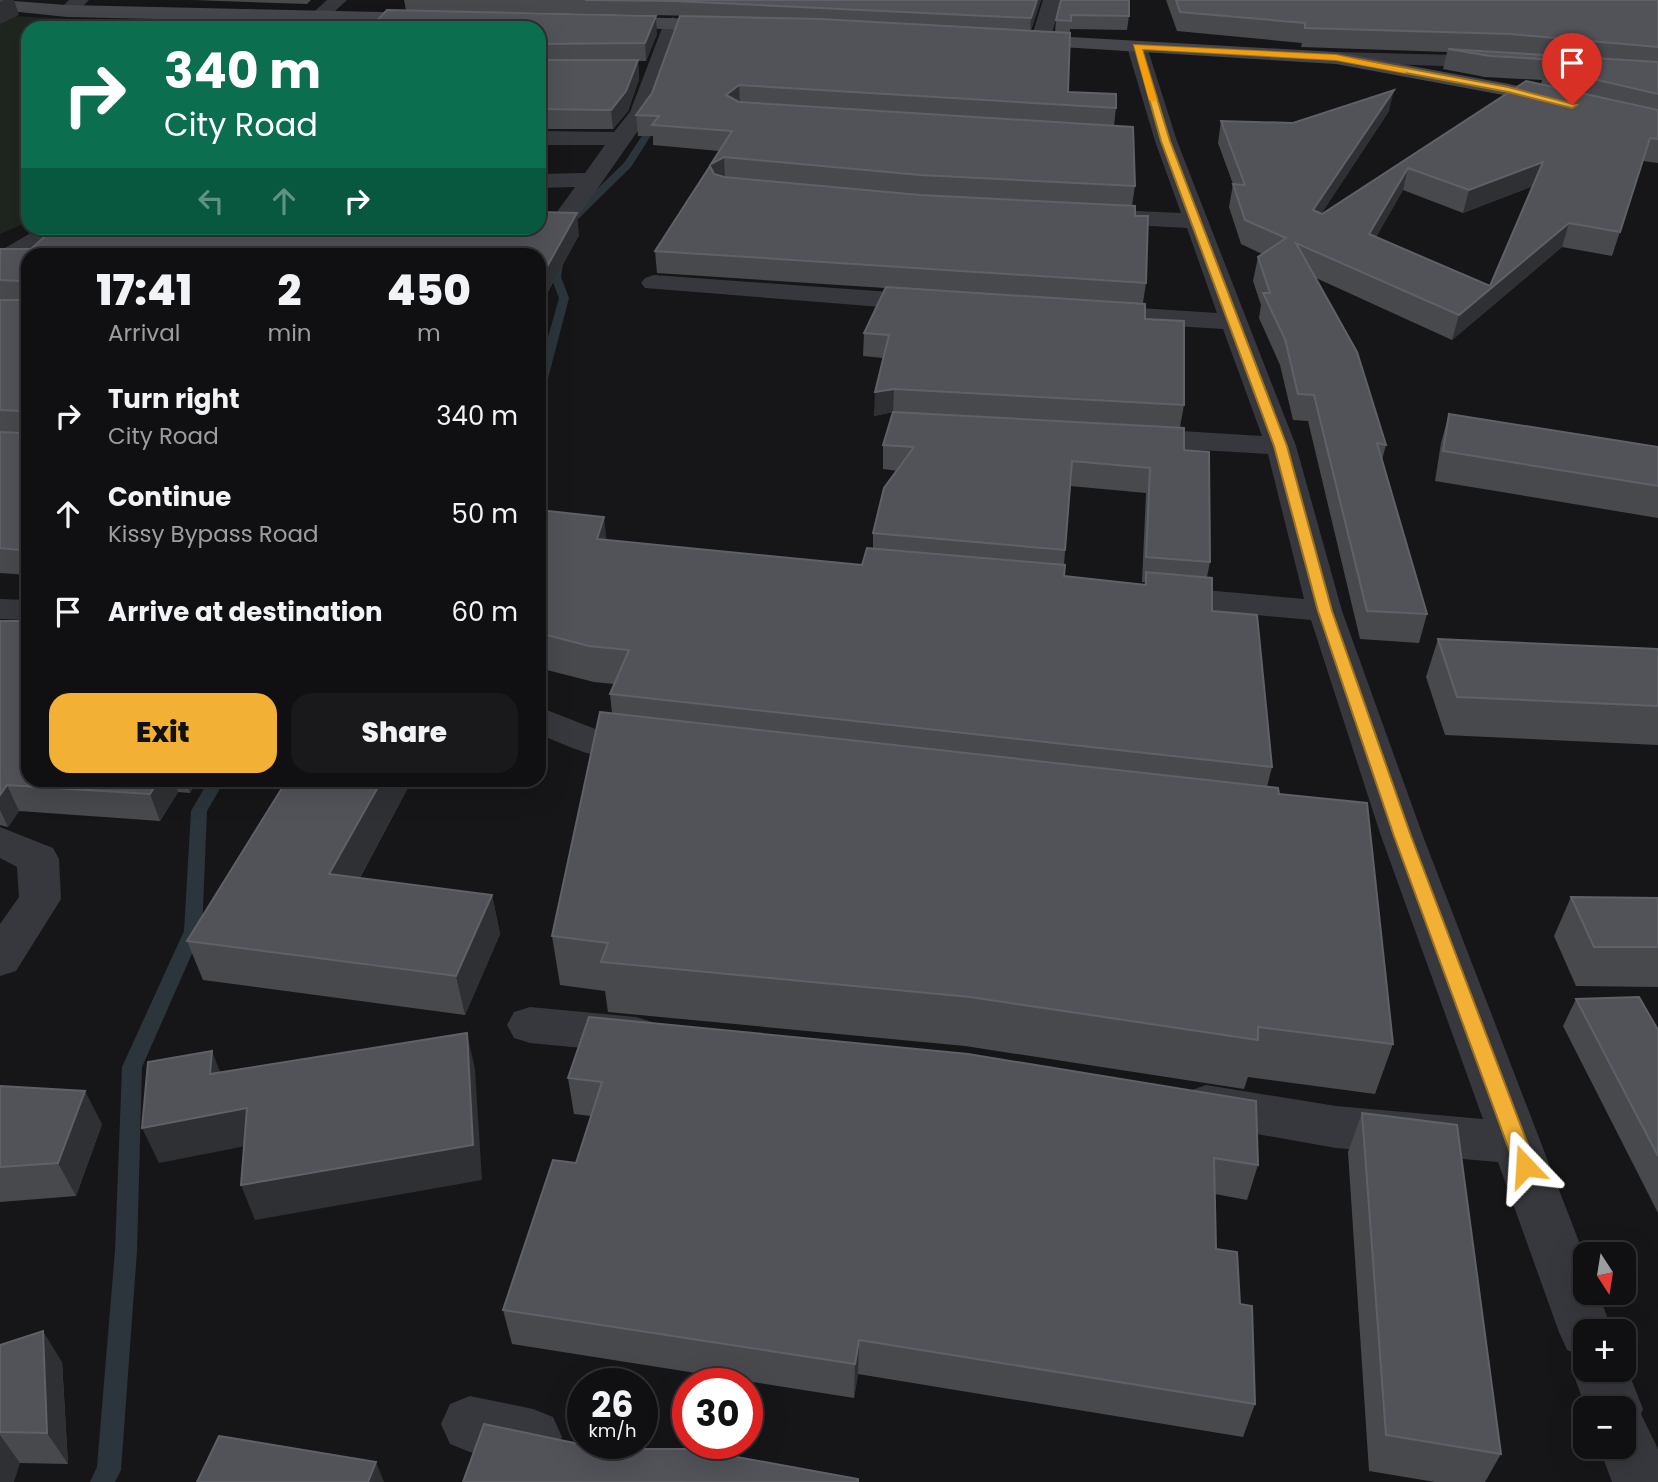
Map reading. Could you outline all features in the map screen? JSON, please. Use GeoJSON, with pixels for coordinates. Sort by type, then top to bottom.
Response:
{"type":"FeatureCollection","features":[{"type":"Feature","properties":{"kind":"main road"},"geometry":{"type":"LineString","coordinates":[[0,5],[74,6],[339,21]]}},
{"type":"Feature","properties":{"kind":"main road"},"geometry":{"type":"LineString","coordinates":[[428,21],[445,20]]}},
{"type":"Feature","properties":{"kind":"main road"},"geometry":{"type":"LineString","coordinates":[[581,22],[752,26]]}},
{"type":"Feature","properties":{"kind":"main road"},"geometry":{"type":"LineString","coordinates":[[1001,40],[1336,58],[1508,90],[1658,126]]}},
{"type":"Feature","properties":{"kind":"street"},"geometry":{"type":"LineString","coordinates":[[315,19],[338,0]]}},
{"type":"Feature","properties":{"kind":"street"},"geometry":{"type":"LineString","coordinates":[[1040,42],[1052,0]]}},
{"type":"Feature","properties":{"kind":"street"},"geometry":{"type":"LineString","coordinates":[[561,223],[640,112],[673,23]]}},
{"type":"Feature","properties":{"kind":"street"},"geometry":{"type":"LineString","coordinates":[[1137,47],[1152,140],[1197,221],[1281,446],[1325,611],[1402,836],[1581,1319]]}},
{"type":"Feature","properties":{"kind":"street"},"geometry":{"type":"LineString","coordinates":[[1336,58],[1518,64]]}},
{"type":"Feature","properties":{"kind":"street"},"geometry":{"type":"LineString","coordinates":[[629,70],[655,70]]}},
{"type":"Feature","properties":{"kind":"street"},"geometry":{"type":"LineString","coordinates":[[546,138],[621,139]]}},
{"type":"Feature","properties":{"kind":"street"},"geometry":{"type":"LineString","coordinates":[[546,181],[592,180]]}},
{"type":"Feature","properties":{"kind":"street"},"geometry":{"type":"LineString","coordinates":[[1072,214],[1197,221]]}},
{"type":"Feature","properties":{"kind":"street"},"geometry":{"type":"LineString","coordinates":[[23,248],[44,235]]}},
{"type":"Feature","properties":{"kind":"street"},"geometry":{"type":"LineString","coordinates":[[0,262],[21,249]]}},
{"type":"Feature","properties":{"kind":"street"},"geometry":{"type":"LineString","coordinates":[[654,283],[961,305]]}},
{"type":"Feature","properties":{"kind":"street"},"geometry":{"type":"LineString","coordinates":[[1070,312],[1234,322]]}},
{"type":"Feature","properties":{"kind":"street"},"geometry":{"type":"LineString","coordinates":[[1101,436],[1281,446]]}},
{"type":"Feature","properties":{"kind":"street"},"geometry":{"type":"LineString","coordinates":[[1133,594],[1325,611]]}},
{"type":"Feature","properties":{"kind":"street"},"geometry":{"type":"LineString","coordinates":[[0,610],[21,610]]}},
{"type":"Feature","properties":{"kind":"street"},"geometry":{"type":"LineString","coordinates":[[546,722],[597,744],[680,753]]}},
{"type":"Feature","properties":{"kind":"street"},"geometry":{"type":"LineString","coordinates":[[1360,832],[1402,836]]}},
{"type":"Feature","properties":{"kind":"street"},"geometry":{"type":"LineString","coordinates":[[0,841],[38,859],[40,899],[0,959]]}},
{"type":"Feature","properties":{"kind":"street"},"geometry":{"type":"LineString","coordinates":[[530,1025],[680,1040]]}},
{"type":"Feature","properties":{"kind":"street"},"geometry":{"type":"LineString","coordinates":[[1166,1099],[1336,1127],[1517,1143]]}},
{"type":"Feature","properties":{"kind":"street"},"geometry":{"type":"LineString","coordinates":[[470,1424],[567,1444]]}},
{"type":"Feature","properties":{"kind":"street"},"geometry":{"type":"LineString","coordinates":[[1633,1459],[1642,1482]]}},
{"type":"Feature","properties":{"kind":"shaded area"},"geometry":{"type":"Polygon","coordinates":[[[10,16],[126,21],[21,21],[21,225],[0,234],[0,21],[10,16]]]}},
{"type":"Feature","properties":{"kind":"building"},"geometry":{"type":"Polygon","coordinates":[[[585,0],[1037,0],[1031,18],[674,1],[585,0]]]}},
{"type":"Feature","properties":{"kind":"building"},"geometry":{"type":"Polygon","coordinates":[[[1061,0],[1129,0],[1129,16],[1071,15],[1071,21],[1056,20],[1061,0]]]}},
{"type":"Feature","properties":{"kind":"building"},"geometry":{"type":"Polygon","coordinates":[[[1176,0],[1658,0],[1658,47],[1510,34],[1305,28],[1305,23],[1180,12],[1176,0]]]}},
{"type":"Feature","properties":{"kind":"building"},"geometry":{"type":"Polygon","coordinates":[[[387,10],[656,16],[645,43],[546,44],[546,21],[377,21],[387,10]]]}},
{"type":"Feature","properties":{"kind":"building"},"geometry":{"type":"Polygon","coordinates":[[[680,16],[821,19],[1070,33],[1068,92],[1116,94],[1116,108],[739,85],[726,95],[739,102],[1133,127],[1135,186],[920,175],[724,157],[711,164],[732,131],[652,125],[659,116],[636,115],[652,93],[680,16]]]}},
{"type":"Feature","properties":{"kind":"building"},"geometry":{"type":"Polygon","coordinates":[[[1448,49],[1658,62],[1658,94],[1546,68],[1558,60],[1490,56],[1448,49]]]}},
{"type":"Feature","properties":{"kind":"building"},"geometry":{"type":"Polygon","coordinates":[[[546,60],[638,60],[626,91],[611,110],[546,109],[546,60]]]}},
{"type":"Feature","properties":{"kind":"building"},"geometry":{"type":"Polygon","coordinates":[[[1526,81],[1658,110],[1658,139],[1650,138],[1620,232],[1569,223],[1459,315],[1296,243],[1357,352],[1386,445],[1377,443],[1427,614],[1367,611],[1314,395],[1298,394],[1285,339],[1263,293],[1270,293],[1258,257],[1286,238],[1245,220],[1233,184],[1245,185],[1221,121],[1293,123],[1394,90],[1313,210],[1322,214],[1526,81]],[[1543,162],[1469,190],[1408,168],[1369,234],[1490,286],[1543,162]]]}},
{"type":"Feature","properties":{"kind":"building"},"geometry":{"type":"Polygon","coordinates":[[[710,166],[714,174],[724,177],[920,195],[1135,206],[1135,216],[1148,216],[1146,283],[655,251],[710,166]]]}},
{"type":"Feature","properties":{"kind":"building"},"geometry":{"type":"Polygon","coordinates":[[[546,212],[577,213],[546,268],[546,248],[32,248],[46,235],[546,235],[546,212]]]}},
{"type":"Feature","properties":{"kind":"building"},"geometry":{"type":"Polygon","coordinates":[[[0,249],[21,249],[21,281],[0,280],[0,249]]]}},
{"type":"Feature","properties":{"kind":"building"},"geometry":{"type":"Polygon","coordinates":[[[886,287],[1145,304],[1145,319],[1184,321],[1184,405],[894,389],[875,392],[889,335],[864,333],[886,287]]]}},
{"type":"Feature","properties":{"kind":"building"},"geometry":{"type":"Polygon","coordinates":[[[0,300],[21,300],[21,411],[0,410],[0,300]]]}},
{"type":"Feature","properties":{"kind":"building"},"geometry":{"type":"Polygon","coordinates":[[[893,412],[1184,428],[1184,450],[1209,452],[1210,562],[1146,557],[1150,468],[1072,461],[1065,550],[873,533],[884,488],[914,447],[883,445],[893,412]]]}},
{"type":"Feature","properties":{"kind":"building"},"geometry":{"type":"Polygon","coordinates":[[[1449,414],[1658,447],[1658,486],[1443,451],[1449,414]]]}},
{"type":"Feature","properties":{"kind":"building"},"geometry":{"type":"Polygon","coordinates":[[[0,432],[21,433],[21,550],[0,548],[0,432]]]}},
{"type":"Feature","properties":{"kind":"building"},"geometry":{"type":"Polygon","coordinates":[[[546,511],[604,517],[597,539],[862,565],[867,548],[1065,565],[1064,576],[1146,585],[1146,572],[1212,578],[1212,611],[1257,615],[1272,767],[610,694],[629,650],[589,646],[546,635],[546,511]]]}},
{"type":"Feature","properties":{"kind":"building"},"geometry":{"type":"Polygon","coordinates":[[[0,621],[21,621],[21,786],[7,785],[0,795],[0,621]]]}},
{"type":"Feature","properties":{"kind":"building"},"geometry":{"type":"Polygon","coordinates":[[[1438,639],[1658,649],[1658,706],[1457,697],[1438,639]]]}},
{"type":"Feature","properties":{"kind":"building"},"geometry":{"type":"Polygon","coordinates":[[[600,712],[1278,788],[1279,794],[1367,803],[1393,1044],[1258,1027],[1258,1040],[970,997],[601,962],[608,943],[552,936],[600,712]]]}},
{"type":"Feature","properties":{"kind":"building"},"geometry":{"type":"Polygon","coordinates":[[[39,787],[154,787],[150,794],[39,787]]]}},
{"type":"Feature","properties":{"kind":"building"},"geometry":{"type":"Polygon","coordinates":[[[283,787],[378,787],[329,874],[492,895],[456,976],[187,941],[283,787]]]}},
{"type":"Feature","properties":{"kind":"building"},"geometry":{"type":"Polygon","coordinates":[[[1571,897],[1658,898],[1658,947],[1594,947],[1571,897]]]}},
{"type":"Feature","properties":{"kind":"building"},"geometry":{"type":"Polygon","coordinates":[[[1639,997],[1658,1030],[1658,1156],[1576,999],[1639,997]]]}},
{"type":"Feature","properties":{"kind":"building"},"geometry":{"type":"Polygon","coordinates":[[[589,1017],[968,1054],[1256,1101],[1258,1165],[1214,1158],[1216,1249],[1237,1252],[1240,1304],[1252,1306],[1255,1404],[859,1340],[855,1364],[503,1310],[553,1160],[576,1163],[602,1082],[568,1078],[589,1017]]]}},
{"type":"Feature","properties":{"kind":"building"},"geometry":{"type":"Polygon","coordinates":[[[467,1033],[473,1145],[241,1185],[247,1108],[142,1128],[148,1062],[212,1051],[210,1074],[467,1033]]]}},
{"type":"Feature","properties":{"kind":"building"},"geometry":{"type":"Polygon","coordinates":[[[0,1086],[85,1091],[58,1163],[0,1167],[0,1086]]]}},
{"type":"Feature","properties":{"kind":"building"},"geometry":{"type":"Polygon","coordinates":[[[1362,1113],[1457,1125],[1501,1454],[1386,1435],[1362,1113]]]}},
{"type":"Feature","properties":{"kind":"building"},"geometry":{"type":"Polygon","coordinates":[[[43,1331],[47,1433],[0,1432],[0,1345],[43,1331]]]}},
{"type":"Feature","properties":{"kind":"building"},"geometry":{"type":"Polygon","coordinates":[[[484,1424],[567,1441],[567,1459],[658,1459],[658,1449],[672,1449],[672,1459],[748,1459],[858,1479],[858,1482],[463,1482],[484,1424]]]}},
{"type":"Feature","properties":{"kind":"building"},"geometry":{"type":"Polygon","coordinates":[[[219,1436],[376,1462],[368,1482],[197,1482],[219,1436]]]}},
{"type":"Feature","properties":{"kind":"waterway"},"geometry":{"type":"LineString","coordinates":[[568,223],[628,165],[658,118]]}},
{"type":"Feature","properties":{"kind":"waterway"},"geometry":{"type":"LineString","coordinates":[[546,364],[564,298],[556,277],[559,257]]}},
{"type":"Feature","properties":{"kind":"waterway"},"geometry":{"type":"LineString","coordinates":[[102,1482],[109,1470],[126,1251],[132,1067],[193,931],[199,811],[213,787]]}},
{"type":"Feature","properties":{"kind":"slow traffic"},"geometry":{"type":"LineString","coordinates":[[1153,100],[1137,47],[1336,58],[1405,71]]}},
{"type":"Feature","properties":{"kind":"route"},"geometry":{"type":"LineString","coordinates":[[1525,1166],[1402,836],[1325,611],[1281,446],[1166,141],[1137,47],[1336,58],[1508,90],[1572,105]]}}]}
